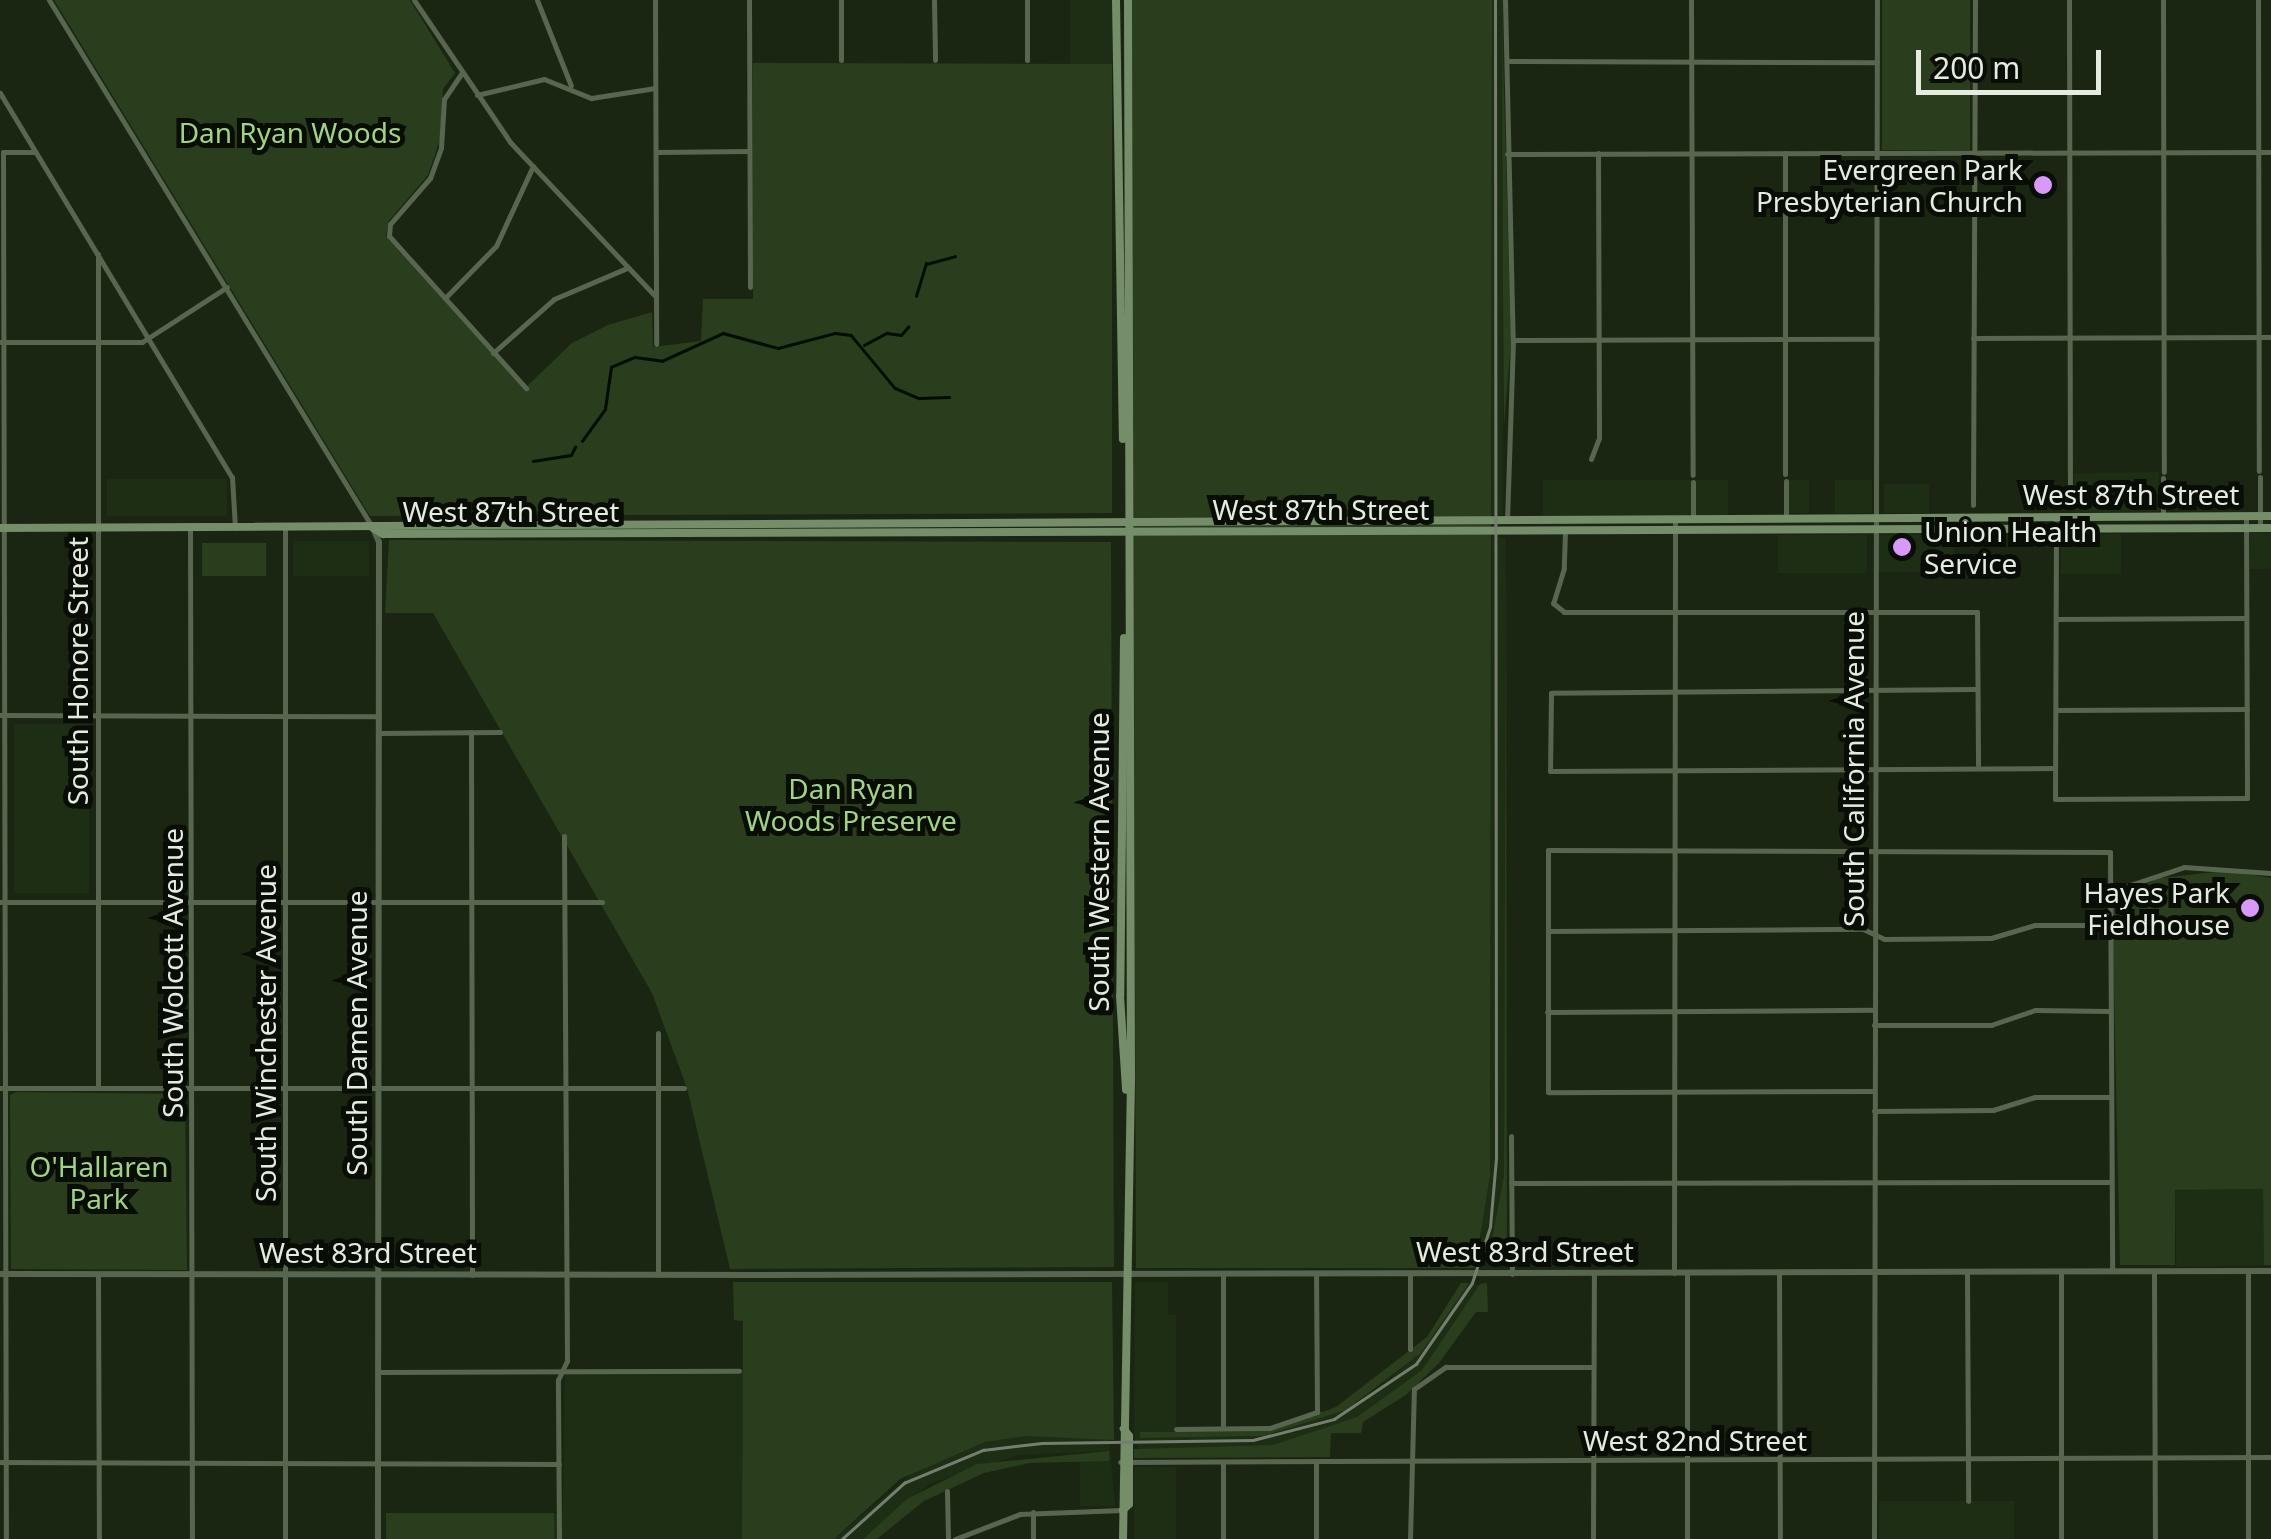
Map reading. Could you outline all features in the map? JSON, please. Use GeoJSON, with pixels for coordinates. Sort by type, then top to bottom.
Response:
{"type":"FeatureCollection","features":[{"type":"Feature","properties":{"kind":"main road","name":"South Western Avenue"},"geometry":{"type":"LineString","coordinates":[[1116,0],[1118,403],[1125,454]]}},
{"type":"Feature","properties":{"kind":"main road","name":"South Western Avenue"},"geometry":{"type":"LineString","coordinates":[[1124,1539],[1123,1510],[1129,1504],[1124,1429],[1126,1090],[1120,1028],[1120,652],[1125,634],[1125,454],[1130,402],[1128,0]]}},
{"type":"Feature","properties":{"kind":"main road","name":"West 87th Street"},"geometry":{"type":"LineString","coordinates":[[2,528],[2271,516]]}},
{"type":"Feature","properties":{"kind":"main road"},"geometry":{"type":"LineString","coordinates":[[1609,530],[1610,520]]}},
{"type":"Feature","properties":{"kind":"main road","name":"West 87th Street"},"geometry":{"type":"LineString","coordinates":[[372,528],[383,534],[2271,528]]}},
{"type":"Feature","properties":{"kind":"street"},"geometry":{"type":"LineString","coordinates":[[50,0],[372,528]]}},
{"type":"Feature","properties":{"kind":"street"},"geometry":{"type":"LineString","coordinates":[[414,0],[461,74],[533,166],[656,297]]}},
{"type":"Feature","properties":{"kind":"street"},"geometry":{"type":"LineString","coordinates":[[538,0],[571,86]]}},
{"type":"Feature","properties":{"kind":"street"},"geometry":{"type":"LineString","coordinates":[[655,0],[656,344]]}},
{"type":"Feature","properties":{"kind":"street"},"geometry":{"type":"LineString","coordinates":[[749,0],[750,288]]}},
{"type":"Feature","properties":{"kind":"street"},"geometry":{"type":"LineString","coordinates":[[841,0],[841,60]]}},
{"type":"Feature","properties":{"kind":"street"},"geometry":{"type":"LineString","coordinates":[[934,0],[934,60]]}},
{"type":"Feature","properties":{"kind":"street"},"geometry":{"type":"LineString","coordinates":[[1027,0],[1027,60]]}},
{"type":"Feature","properties":{"kind":"street"},"geometry":{"type":"LineString","coordinates":[[1506,0],[1513,340],[1508,520]]}},
{"type":"Feature","properties":{"kind":"street"},"geometry":{"type":"LineString","coordinates":[[1691,0],[1693,530]]}},
{"type":"Feature","properties":{"kind":"street","name":"South California Avenue"},"geometry":{"type":"LineString","coordinates":[[1874,1539],[1876,0]]}},
{"type":"Feature","properties":{"kind":"street"},"geometry":{"type":"LineString","coordinates":[[1973,505],[1975,0]]}},
{"type":"Feature","properties":{"kind":"street"},"geometry":{"type":"LineString","coordinates":[[2068,0],[2070,506]]}},
{"type":"Feature","properties":{"kind":"street"},"geometry":{"type":"LineString","coordinates":[[2163,0],[2163,516]]}},
{"type":"Feature","properties":{"kind":"street"},"geometry":{"type":"LineString","coordinates":[[2258,0],[2260,528]]}},
{"type":"Feature","properties":{"kind":"street"},"geometry":{"type":"LineString","coordinates":[[1507,61],[1876,62]]}},
{"type":"Feature","properties":{"kind":"street"},"geometry":{"type":"LineString","coordinates":[[461,74],[444,99],[442,148],[430,178],[390,224],[394,246],[526,388]]}},
{"type":"Feature","properties":{"kind":"street"},"geometry":{"type":"LineString","coordinates":[[477,94],[544,79],[598,98],[655,88]]}},
{"type":"Feature","properties":{"kind":"street"},"geometry":{"type":"LineString","coordinates":[[0,93],[232,477],[235,528]]}},
{"type":"Feature","properties":{"kind":"street"},"geometry":{"type":"LineString","coordinates":[[656,152],[748,151]]}},
{"type":"Feature","properties":{"kind":"street"},"geometry":{"type":"LineString","coordinates":[[6,1539],[1,152],[35,152]]}},
{"type":"Feature","properties":{"kind":"street"},"geometry":{"type":"LineString","coordinates":[[1507,154],[2271,152]]}},
{"type":"Feature","properties":{"kind":"street"},"geometry":{"type":"LineString","coordinates":[[1784,153],[1786,519]]}},
{"type":"Feature","properties":{"kind":"street"},"geometry":{"type":"LineString","coordinates":[[1591,459],[1599,438],[1598,154]]}},
{"type":"Feature","properties":{"kind":"street"},"geometry":{"type":"LineString","coordinates":[[445,298],[496,246],[533,166]]}},
{"type":"Feature","properties":{"kind":"street","name":"South Honore Street"},"geometry":{"type":"LineString","coordinates":[[98,254],[98,1088]]}},
{"type":"Feature","properties":{"kind":"street"},"geometry":{"type":"LineString","coordinates":[[493,352],[554,299],[627,268]]}},
{"type":"Feature","properties":{"kind":"street"},"geometry":{"type":"LineString","coordinates":[[2,342],[98,342],[150,337],[227,287]]}},
{"type":"Feature","properties":{"kind":"street"},"geometry":{"type":"LineString","coordinates":[[1974,338],[2271,337]]}},
{"type":"Feature","properties":{"kind":"street"},"geometry":{"type":"LineString","coordinates":[[1513,340],[1877,339]]}},
{"type":"Feature","properties":{"kind":"street"},"geometry":{"type":"LineString","coordinates":[[2056,518],[2055,798],[2247,798],[2246,516]]}},
{"type":"Feature","properties":{"kind":"street"},"geometry":{"type":"LineString","coordinates":[[1674,519],[1674,1273]]}},
{"type":"Feature","properties":{"kind":"street","name":"South Wolcott Avenue"},"geometry":{"type":"LineString","coordinates":[[190,528],[192,1539]]}},
{"type":"Feature","properties":{"kind":"street","name":"South Winchester Avenue"},"geometry":{"type":"LineString","coordinates":[[285,528],[285,1539]]}},
{"type":"Feature","properties":{"kind":"street","name":"South Damen Avenue"},"geometry":{"type":"LineString","coordinates":[[372,528],[379,542],[378,1539]]}},
{"type":"Feature","properties":{"kind":"street"},"geometry":{"type":"LineString","coordinates":[[1564,531],[1554,606],[1573,613],[1977,612],[1978,768]]}},
{"type":"Feature","properties":{"kind":"street"},"geometry":{"type":"LineString","coordinates":[[2057,619],[2246,618]]}},
{"type":"Feature","properties":{"kind":"street"},"geometry":{"type":"LineString","coordinates":[[1977,689],[1550,693],[1550,771],[2055,768]]}},
{"type":"Feature","properties":{"kind":"street"},"geometry":{"type":"LineString","coordinates":[[2058,710],[2247,708]]}},
{"type":"Feature","properties":{"kind":"street"},"geometry":{"type":"LineString","coordinates":[[2,715],[379,716]]}},
{"type":"Feature","properties":{"kind":"street"},"geometry":{"type":"LineString","coordinates":[[379,732],[500,732]]}},
{"type":"Feature","properties":{"kind":"street"},"geometry":{"type":"LineString","coordinates":[[471,732],[472,1274]]}},
{"type":"Feature","properties":{"kind":"street"},"geometry":{"type":"LineString","coordinates":[[558,1539],[566,1274],[564,836]]}},
{"type":"Feature","properties":{"kind":"street"},"geometry":{"type":"LineString","coordinates":[[1874,1091],[1548,1092],[1548,850],[2110,852],[2112,1272]]}},
{"type":"Feature","properties":{"kind":"street"},"geometry":{"type":"LineString","coordinates":[[2110,892],[2184,868],[2271,872]]}},
{"type":"Feature","properties":{"kind":"street"},"geometry":{"type":"LineString","coordinates":[[2,902],[602,902]]}},
{"type":"Feature","properties":{"kind":"street"},"geometry":{"type":"LineString","coordinates":[[1548,931],[1991,938],[2036,925],[2109,925]]}},
{"type":"Feature","properties":{"kind":"street"},"geometry":{"type":"LineString","coordinates":[[1547,1012],[1874,1010]]}},
{"type":"Feature","properties":{"kind":"street"},"geometry":{"type":"LineString","coordinates":[[1874,1024],[1991,1024],[2035,1010],[2110,1011]]}},
{"type":"Feature","properties":{"kind":"street"},"geometry":{"type":"LineString","coordinates":[[658,1032],[658,1275]]}},
{"type":"Feature","properties":{"kind":"street"},"geometry":{"type":"LineString","coordinates":[[3,1088],[684,1088]]}},
{"type":"Feature","properties":{"kind":"street"},"geometry":{"type":"LineString","coordinates":[[1874,1111],[1993,1110],[2035,1097],[2110,1097]]}},
{"type":"Feature","properties":{"kind":"street"},"geometry":{"type":"LineString","coordinates":[[1511,1136],[1512,1274]]}},
{"type":"Feature","properties":{"kind":"street"},"geometry":{"type":"LineString","coordinates":[[1511,1183],[2110,1182]]}},
{"type":"Feature","properties":{"kind":"street"},"geometry":{"type":"LineString","coordinates":[[2154,1271],[2155,1539]]}},
{"type":"Feature","properties":{"kind":"street"},"geometry":{"type":"LineString","coordinates":[[2248,1271],[2248,1539]]}},
{"type":"Feature","properties":{"kind":"street","name":"West 83rd Street"},"geometry":{"type":"LineString","coordinates":[[3,1274],[1223,1276],[2271,1271]]}},
{"type":"Feature","properties":{"kind":"street"},"geometry":{"type":"LineString","coordinates":[[1967,1272],[1968,1501]]}},
{"type":"Feature","properties":{"kind":"street"},"geometry":{"type":"LineString","coordinates":[[2061,1272],[2061,1539]]}},
{"type":"Feature","properties":{"kind":"street"},"geometry":{"type":"LineString","coordinates":[[1686,1539],[1687,1273]]}},
{"type":"Feature","properties":{"kind":"street"},"geometry":{"type":"LineString","coordinates":[[1779,1273],[1780,1539]]}},
{"type":"Feature","properties":{"kind":"street"},"geometry":{"type":"LineString","coordinates":[[98,1274],[98,1539]]}},
{"type":"Feature","properties":{"kind":"street"},"geometry":{"type":"LineString","coordinates":[[1176,1428],[1270,1428],[1317,1412],[1316,1274]]}},
{"type":"Feature","properties":{"kind":"street"},"geometry":{"type":"LineString","coordinates":[[1410,1274],[1410,1349]]}},
{"type":"Feature","properties":{"kind":"street"},"geometry":{"type":"LineString","coordinates":[[1593,1539],[1594,1274]]}},
{"type":"Feature","properties":{"kind":"street"},"geometry":{"type":"LineString","coordinates":[[1223,1276],[1223,1428]]}},
{"type":"Feature","properties":{"kind":"street"},"geometry":{"type":"LineString","coordinates":[[1410,1539],[1410,1395],[1438,1369],[1594,1367]]}},
{"type":"Feature","properties":{"kind":"street"},"geometry":{"type":"LineString","coordinates":[[378,1372],[739,1371]]}},
{"type":"Feature","properties":{"kind":"street","name":"West 82nd Street"},"geometry":{"type":"LineString","coordinates":[[1125,1462],[2271,1457]]}},
{"type":"Feature","properties":{"kind":"street"},"geometry":{"type":"LineString","coordinates":[[3,1462],[559,1464]]}},
{"type":"Feature","properties":{"kind":"street"},"geometry":{"type":"LineString","coordinates":[[1223,1462],[1223,1539]]}},
{"type":"Feature","properties":{"kind":"street"},"geometry":{"type":"LineString","coordinates":[[1316,1462],[1316,1539]]}},
{"type":"Feature","properties":{"kind":"street"},"geometry":{"type":"LineString","coordinates":[[947,1491],[952,1539],[1033,1512],[1123,1510]]}},
{"type":"Feature","properties":{"kind":"street"},"geometry":{"type":"LineString","coordinates":[[1033,1512],[1034,1539]]}},
{"type":"Feature","properties":{"kind":"shaded area"},"geometry":{"type":"Polygon","coordinates":[[[1070,0],[1112,0],[1112,64],[1070,64],[1070,0]]]}},
{"type":"Feature","properties":{"kind":"shaded area"},"geometry":{"type":"Polygon","coordinates":[[[1492,0],[1503,0],[1503,515],[1492,515],[1492,0]]]}},
{"type":"Feature","properties":{"kind":"shaded area"},"geometry":{"type":"Polygon","coordinates":[[[2159,472],[2160,511],[2075,512],[2074,473],[2159,472]]]}},
{"type":"Feature","properties":{"kind":"shaded area"},"geometry":{"type":"Polygon","coordinates":[[[107,479],[227,479],[227,516],[107,516],[107,479]]]}},
{"type":"Feature","properties":{"kind":"shaded area"},"geometry":{"type":"Polygon","coordinates":[[[1543,480],[1728,480],[1728,515],[1543,515],[1543,480]]]}},
{"type":"Feature","properties":{"kind":"shaded area"},"geometry":{"type":"Polygon","coordinates":[[[1786,480],[1809,480],[1809,513],[1786,513],[1786,480]]]}},
{"type":"Feature","properties":{"kind":"shaded area"},"geometry":{"type":"Polygon","coordinates":[[[1835,480],[1872,480],[1872,513],[1835,513],[1835,480]]]}},
{"type":"Feature","properties":{"kind":"shaded area"},"geometry":{"type":"Polygon","coordinates":[[[1884,484],[1929,484],[1929,513],[1884,513],[1884,484]]]}},
{"type":"Feature","properties":{"kind":"shaded area"},"geometry":{"type":"Polygon","coordinates":[[[2250,533],[2271,533],[2271,569],[2250,569],[2250,533]]]}},
{"type":"Feature","properties":{"kind":"shaded area"},"geometry":{"type":"Polygon","coordinates":[[[2061,534],[2121,534],[2121,574],[2061,574],[2061,534]]]}},
{"type":"Feature","properties":{"kind":"shaded area"},"geometry":{"type":"Polygon","coordinates":[[[1778,535],[1867,535],[1867,573],[1778,573],[1778,535]]]}},
{"type":"Feature","properties":{"kind":"shaded area"},"geometry":{"type":"Polygon","coordinates":[[[1877,535],[1955,535],[1955,572],[1877,572],[1877,535]]]}},
{"type":"Feature","properties":{"kind":"shaded area"},"geometry":{"type":"Polygon","coordinates":[[[1492,537],[1506,538],[1504,1176],[1487,1264],[1476,1264],[1490,1176],[1492,537]]]}},
{"type":"Feature","properties":{"kind":"shaded area"},"geometry":{"type":"Polygon","coordinates":[[[293,541],[369,541],[369,576],[293,576],[293,541]]]}},
{"type":"Feature","properties":{"kind":"shaded area"},"geometry":{"type":"Polygon","coordinates":[[[14,724],[89,724],[89,893],[14,893],[14,724]]]}},
{"type":"Feature","properties":{"kind":"shaded area"},"geometry":{"type":"Polygon","coordinates":[[[2263,1189],[2264,1265],[2176,1267],[2175,1191],[2263,1189]]]}},
{"type":"Feature","properties":{"kind":"shaded area"},"geometry":{"type":"Polygon","coordinates":[[[1135,1282],[1168,1282],[1168,1315],[1176,1315],[1176,1431],[1141,1432],[1141,1438],[1263,1436],[1360,1402],[1421,1353],[1463,1287],[1480,1284],[1422,1370],[1357,1417],[1273,1445],[1140,1449],[1134,1440],[1135,1282]]]}},
{"type":"Feature","properties":{"kind":"shaded area"},"geometry":{"type":"Polygon","coordinates":[[[565,1372],[743,1372],[742,1539],[554,1539],[554,1514],[563,1513],[565,1372]]]}},
{"type":"Feature","properties":{"kind":"shaded area"},"geometry":{"type":"Polygon","coordinates":[[[1026,1436],[1109,1436],[1115,1506],[1080,1506],[1080,1461],[1109,1461],[1108,1451],[1018,1455],[931,1483],[862,1539],[834,1539],[922,1466],[985,1442],[1026,1436]]]}},
{"type":"Feature","properties":{"kind":"shaded area"},"geometry":{"type":"Polygon","coordinates":[[[1134,1467],[1176,1467],[1176,1539],[1134,1539],[1134,1467]]]}},
{"type":"Feature","properties":{"kind":"shaded area"},"geometry":{"type":"Polygon","coordinates":[[[1879,1501],[2014,1501],[2014,1539],[1879,1539],[1879,1501]]]}},
{"type":"Feature","properties":{"kind":"green space","name":"Dan Ryan Woods"},"geometry":{"type":"Polygon","coordinates":[[[54,0],[410,0],[455,73],[443,89],[440,140],[428,175],[388,222],[386,237],[524,389],[572,343],[608,325],[652,312],[653,347],[701,341],[703,299],[753,299],[753,63],[1112,64],[1112,513],[370,516],[54,0]]]}},
{"type":"Feature","properties":{"kind":"green space"},"geometry":{"type":"Polygon","coordinates":[[[1132,0],[1492,0],[1490,1176],[1475,1268],[1136,1268],[1132,0]]]}},
{"type":"Feature","properties":{"kind":"green space"},"geometry":{"type":"Polygon","coordinates":[[[1882,0],[1970,0],[1970,150],[1882,150],[1882,0]]]}},
{"type":"Feature","properties":{"kind":"green space"},"geometry":{"type":"Polygon","coordinates":[[[1502,19],[1511,341],[1504,426],[1503,293],[1502,19]]]}},
{"type":"Feature","properties":{"kind":"green space"},"geometry":{"type":"Polygon","coordinates":[[[1506,538],[1507,1264],[1487,1264],[1504,1176],[1506,538]]]}},
{"type":"Feature","properties":{"kind":"green space","name":"Dan Ryan Woods Preserve"},"geometry":{"type":"Polygon","coordinates":[[[389,540],[1111,542],[1114,1267],[730,1269],[687,1088],[652,993],[433,613],[385,613],[389,540]]]}},
{"type":"Feature","properties":{"kind":"green space"},"geometry":{"type":"Polygon","coordinates":[[[202,543],[266,543],[266,576],[202,576],[202,543]]]}},
{"type":"Feature","properties":{"kind":"green space"},"geometry":{"type":"Polygon","coordinates":[[[2225,871],[2271,878],[2271,1265],[2264,1265],[2263,1189],[2175,1190],[2175,1265],[2120,1265],[2112,901],[2159,878],[2225,871]]]}},
{"type":"Feature","properties":{"kind":"green space","name":"O'Hallaren Park"},"geometry":{"type":"Polygon","coordinates":[[[185,1094],[187,1270],[11,1269],[10,1095],[185,1094]]]}},
{"type":"Feature","properties":{"kind":"green space"},"geometry":{"type":"Polygon","coordinates":[[[733,1282],[1112,1282],[1114,1440],[1026,1436],[985,1442],[900,1479],[834,1539],[742,1539],[743,1321],[734,1320],[733,1282]]]}},
{"type":"Feature","properties":{"kind":"green space"},"geometry":{"type":"Polygon","coordinates":[[[1461,1283],[1469,1283],[1421,1353],[1346,1410],[1263,1436],[1140,1438],[1140,1432],[1270,1431],[1336,1407],[1427,1337],[1461,1283]]]}},
{"type":"Feature","properties":{"kind":"green space"},"geometry":{"type":"Polygon","coordinates":[[[1487,1283],[1488,1312],[1476,1312],[1439,1363],[1406,1395],[1363,1422],[1361,1433],[1331,1433],[1330,1457],[1134,1458],[1134,1449],[1273,1445],[1357,1417],[1422,1370],[1480,1284],[1487,1283]]]}},
{"type":"Feature","properties":{"kind":"green space"},"geometry":{"type":"Polygon","coordinates":[[[1109,1451],[1109,1461],[1029,1463],[984,1473],[924,1501],[877,1539],[863,1539],[907,1499],[977,1464],[1109,1451]]]}},
{"type":"Feature","properties":{"kind":"green space"},"geometry":{"type":"Polygon","coordinates":[[[386,1513],[554,1513],[554,1539],[386,1539],[386,1513]]]}},
{"type":"Feature","properties":{"kind":"waterway"},"geometry":{"type":"LineString","coordinates":[[916,296],[926,264],[955,256]]}},
{"type":"Feature","properties":{"kind":"waterway"},"geometry":{"type":"LineString","coordinates":[[864,345],[887,333],[901,335],[908,327]]}},
{"type":"Feature","properties":{"kind":"waterway"},"geometry":{"type":"LineString","coordinates":[[582,441],[605,409],[611,367],[635,357],[662,361],[723,333],[778,348],[835,333],[851,335],[895,388],[919,398],[949,397]]}},
{"type":"Feature","properties":{"kind":"waterway"},"geometry":{"type":"LineString","coordinates":[[533,461],[571,455],[575,447]]}},
{"type":"Feature","properties":{"kind":"railway"},"geometry":{"type":"LineString","coordinates":[[842,1539],[904,1483],[983,1450],[1042,1443],[1253,1440],[1334,1419],[1416,1364],[1472,1283],[1490,1227],[1496,1158],[1495,0]]}},
{"type":"Feature","properties":{"kind":"place","name":"Evergreen Park Presbyterian Church"},"geometry":{"type":"Point","coordinates":[2043,185]}},
{"type":"Feature","properties":{"kind":"place","name":"Union Health Service"},"geometry":{"type":"Point","coordinates":[1902,547]}},
{"type":"Feature","properties":{"kind":"place","name":"Hayes Park Fieldhouse"},"geometry":{"type":"Point","coordinates":[2250,908]}}]}
